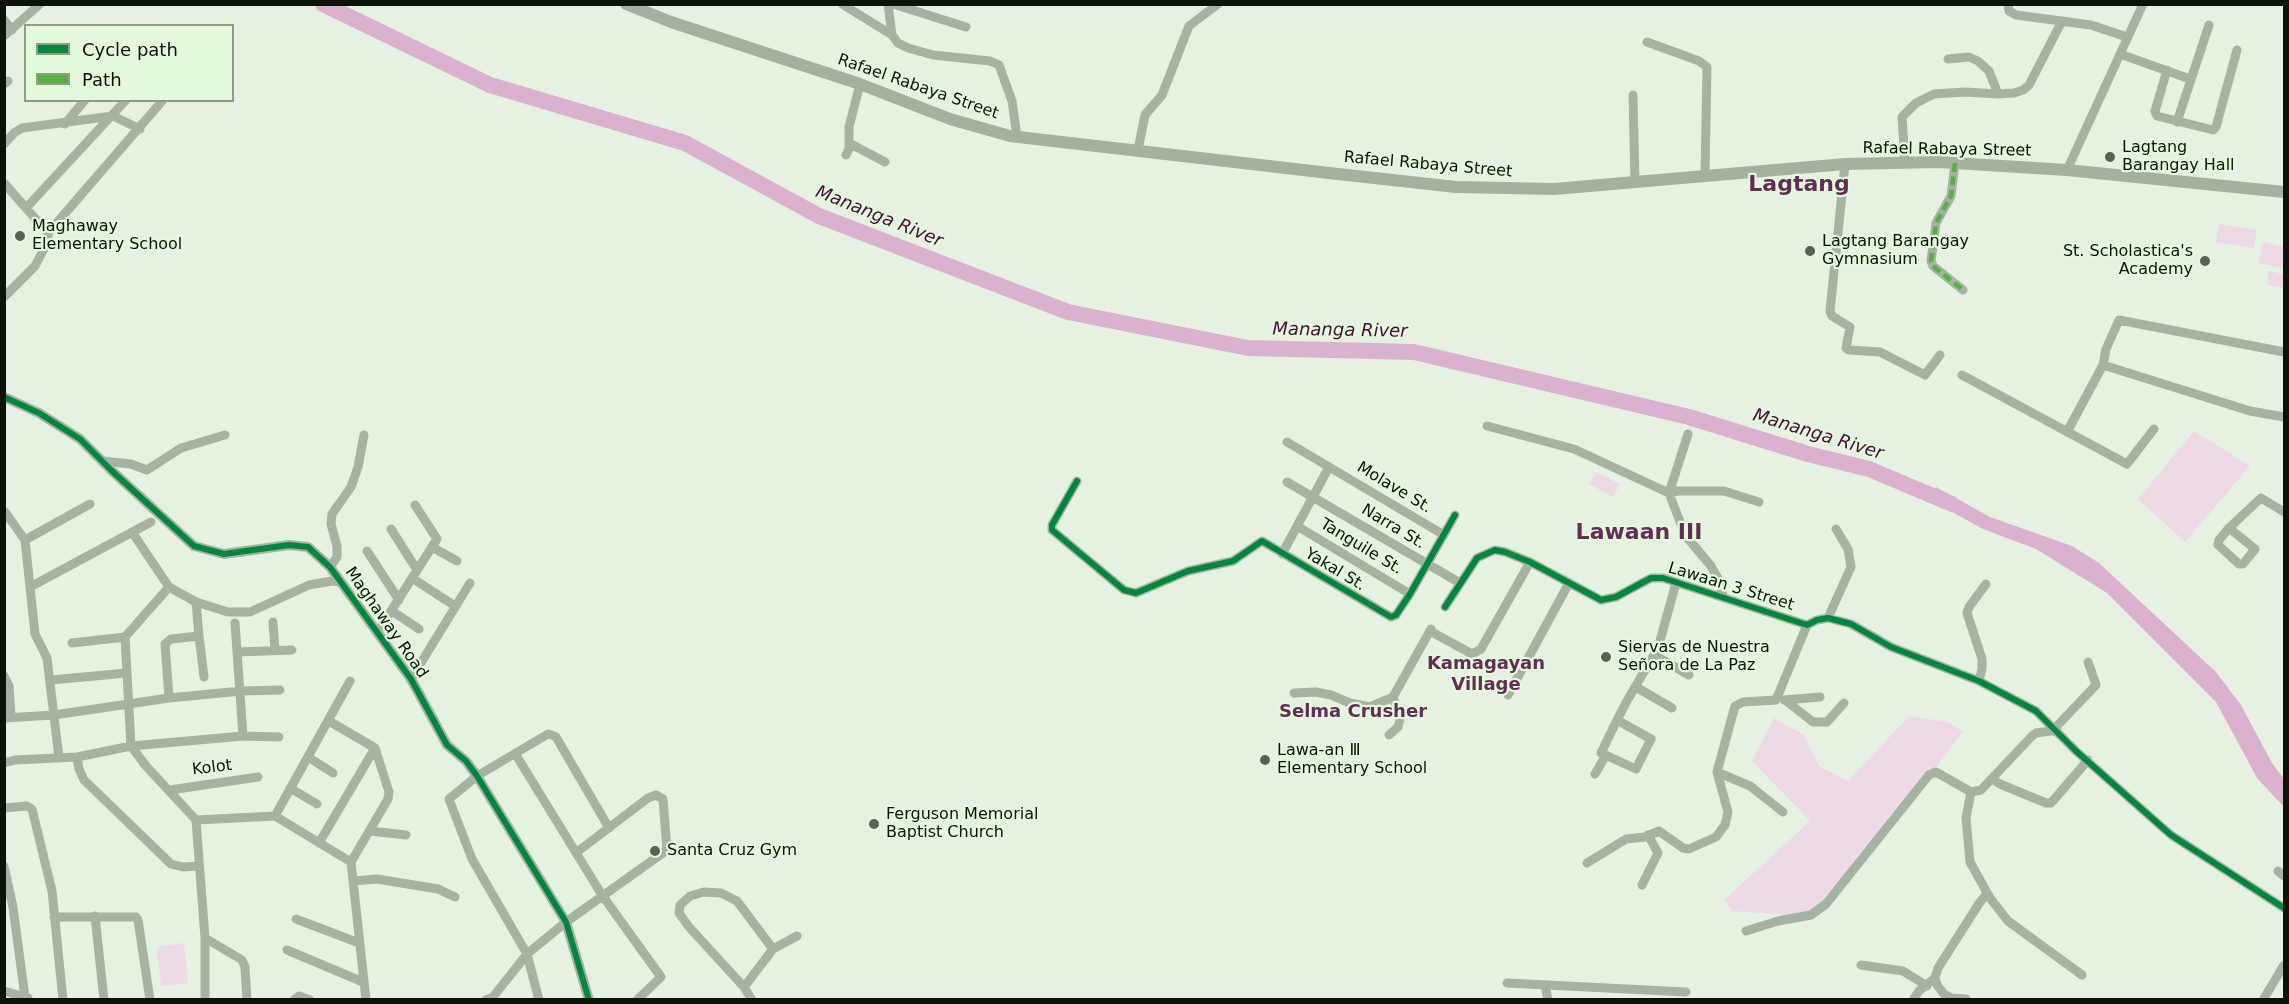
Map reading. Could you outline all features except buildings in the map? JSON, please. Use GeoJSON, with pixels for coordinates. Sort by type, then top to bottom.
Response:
{"type":"FeatureCollection","features":[{"type":"Feature","properties":{"kind":"main road","name":"Rafael Rabaya Street"},"geometry":{"type":"LineString","coordinates":[[626,4],[670,22],[860,84],[950,119],[1017,137],[1456,187],[1554,189],[1845,164],[1905,162],[2067,170],[2284,192]]}},
{"type":"Feature","properties":{"kind":"street"},"geometry":{"type":"LineString","coordinates":[[4,20],[8,33],[40,4]]}},
{"type":"Feature","properties":{"kind":"street"},"geometry":{"type":"LineString","coordinates":[[842,4],[892,35],[898,43],[908,48],[933,55],[990,61],[999,65],[1012,101],[1017,137]]}},
{"type":"Feature","properties":{"kind":"street"},"geometry":{"type":"LineString","coordinates":[[888,4],[892,35]]}},
{"type":"Feature","properties":{"kind":"street"},"geometry":{"type":"LineString","coordinates":[[893,4],[966,27]]}},
{"type":"Feature","properties":{"kind":"street"},"geometry":{"type":"LineString","coordinates":[[1138,150],[1145,115],[1162,95],[1189,26],[1218,4]]}},
{"type":"Feature","properties":{"kind":"street"},"geometry":{"type":"LineString","coordinates":[[2008,4],[2009,10],[2016,15],[2091,25],[2127,37]]}},
{"type":"Feature","properties":{"kind":"street"},"geometry":{"type":"LineString","coordinates":[[2067,170],[2142,4]]}},
{"type":"Feature","properties":{"kind":"street"},"geometry":{"type":"LineString","coordinates":[[1905,162],[1902,117],[1916,103],[1934,94],[2014,93],[2029,85],[2062,21]]}},
{"type":"Feature","properties":{"kind":"street"},"geometry":{"type":"LineString","coordinates":[[2177,122],[2209,26]]}},
{"type":"Feature","properties":{"kind":"street"},"geometry":{"type":"LineString","coordinates":[[1647,42],[1699,61],[1707,67],[1705,176]]}},
{"type":"Feature","properties":{"kind":"street"},"geometry":{"type":"LineString","coordinates":[[2167,70],[2155,111],[2157,116],[2210,130],[2217,127],[2237,50]]}},
{"type":"Feature","properties":{"kind":"street"},"geometry":{"type":"LineString","coordinates":[[2120,54],[2190,79]]}},
{"type":"Feature","properties":{"kind":"street"},"geometry":{"type":"LineString","coordinates":[[1948,59],[1969,57],[1978,61],[1989,71],[1998,94]]}},
{"type":"Feature","properties":{"kind":"street"},"geometry":{"type":"LineString","coordinates":[[846,155],[849,127],[860,84]]}},
{"type":"Feature","properties":{"kind":"street"},"geometry":{"type":"LineString","coordinates":[[1633,94],[1635,182]]}},
{"type":"Feature","properties":{"kind":"street"},"geometry":{"type":"LineString","coordinates":[[65,124],[83,102]]}},
{"type":"Feature","properties":{"kind":"street"},"geometry":{"type":"LineString","coordinates":[[27,207],[124,102]]}},
{"type":"Feature","properties":{"kind":"street"},"geometry":{"type":"LineString","coordinates":[[48,233],[161,102]]}},
{"type":"Feature","properties":{"kind":"street"},"geometry":{"type":"LineString","coordinates":[[4,144],[22,128],[113,116],[140,129]]}},
{"type":"Feature","properties":{"kind":"street"},"geometry":{"type":"LineString","coordinates":[[849,143],[885,162]]}},
{"type":"Feature","properties":{"kind":"street"},"geometry":{"type":"LineString","coordinates":[[1955,163],[1951,196],[1936,223],[1931,261],[1933,266],[1963,290]]}},
{"type":"Feature","properties":{"kind":"street"},"geometry":{"type":"LineString","coordinates":[[1845,164],[1830,311],[1832,316],[1850,327],[1846,348],[1849,351],[1880,352],[1925,375],[1941,356]]}},
{"type":"Feature","properties":{"kind":"street"},"geometry":{"type":"LineString","coordinates":[[4,183],[48,233],[48,241],[35,266],[4,297]]}},
{"type":"Feature","properties":{"kind":"street"},"geometry":{"type":"LineString","coordinates":[[2067,432],[2103,365],[2106,349],[2119,320],[2284,352]]}},
{"type":"Feature","properties":{"kind":"street"},"geometry":{"type":"LineString","coordinates":[[2103,365],[2250,411],[2284,417]]}},
{"type":"Feature","properties":{"kind":"street"},"geometry":{"type":"LineString","coordinates":[[1962,375],[2127,464],[2154,429]]}},
{"type":"Feature","properties":{"kind":"street","name":"Maghaway Road"},"geometry":{"type":"LineString","coordinates":[[4,397],[39,413],[80,439],[194,546],[225,554],[289,545],[308,548],[330,567],[411,679],[447,745],[466,761],[477,776],[566,922],[589,999]]}},
{"type":"Feature","properties":{"kind":"street"},"geometry":{"type":"LineString","coordinates":[[1487,426],[1574,449],[1669,493],[1724,491],[1759,502]]}},
{"type":"Feature","properties":{"kind":"street"},"geometry":{"type":"LineString","coordinates":[[1688,434],[1669,493],[1685,535],[1711,566],[1720,582],[1723,596]]}},
{"type":"Feature","properties":{"kind":"street"},"geometry":{"type":"LineString","coordinates":[[102,461],[131,464],[147,470],[181,448],[225,435]]}},
{"type":"Feature","properties":{"kind":"street"},"geometry":{"type":"LineString","coordinates":[[330,567],[336,557],[337,546],[331,524],[332,514],[351,487],[358,467],[364,435]]}},
{"type":"Feature","properties":{"kind":"street","name":"Molave St."},"geometry":{"type":"LineString","coordinates":[[1287,442],[1444,535]]}},
{"type":"Feature","properties":{"kind":"street"},"geometry":{"type":"LineString","coordinates":[[1282,554],[1329,468]]}},
{"type":"Feature","properties":{"kind":"street","name":"Yakal St."},"geometry":{"type":"LineString","coordinates":[[1077,481],[1052,525],[1052,530],[1124,590],[1136,593],[1188,572],[1233,561],[1262,542],[1386,616],[1396,615],[1410,594]]}},
{"type":"Feature","properties":{"kind":"street","name":"Narra St."},"geometry":{"type":"LineString","coordinates":[[1287,482],[1460,583]]}},
{"type":"Feature","properties":{"kind":"street"},"geometry":{"type":"LineString","coordinates":[[2229,528],[2261,498],[2284,512]]}},
{"type":"Feature","properties":{"kind":"street"},"geometry":{"type":"LineString","coordinates":[[25,540],[90,504]]}},
{"type":"Feature","properties":{"kind":"street"},"geometry":{"type":"LineString","coordinates":[[377,633],[437,539],[415,505]]}},
{"type":"Feature","properties":{"kind":"street"},"geometry":{"type":"LineString","coordinates":[[5,512],[25,540],[35,634],[47,658],[59,758]]}},
{"type":"Feature","properties":{"kind":"street"},"geometry":{"type":"LineString","coordinates":[[1410,594],[1455,515]]}},
{"type":"Feature","properties":{"kind":"street"},"geometry":{"type":"LineString","coordinates":[[30,587],[151,522]]}},
{"type":"Feature","properties":{"kind":"street","name":"Tanguile St."},"geometry":{"type":"LineString","coordinates":[[1297,526],[1410,594]]}},
{"type":"Feature","properties":{"kind":"street"},"geometry":{"type":"LineString","coordinates":[[391,529],[415,574],[455,606]]}},
{"type":"Feature","properties":{"kind":"street"},"geometry":{"type":"LineString","coordinates":[[1836,529],[1848,549],[1851,567],[1828,618],[1851,624],[1892,647],[1979,681],[2036,711],[2076,751],[2171,835],[2284,908]]}},
{"type":"Feature","properties":{"kind":"street"},"geometry":{"type":"LineString","coordinates":[[132,532],[169,587],[196,602],[228,612],[250,612],[309,585],[332,581],[341,582]]}},
{"type":"Feature","properties":{"kind":"street"},"geometry":{"type":"LineString","coordinates":[[432,547],[457,561]]}},
{"type":"Feature","properties":{"kind":"street"},"geometry":{"type":"LineString","coordinates":[[367,551],[399,600]]}},
{"type":"Feature","properties":{"kind":"street","name":"Lawaan 3 Street"},"geometry":{"type":"LineString","coordinates":[[1460,583],[1477,558],[1488,552],[1504,552],[1530,562],[1601,600],[1616,597],[1652,578],[1664,578],[1807,625],[1828,618]]}},
{"type":"Feature","properties":{"kind":"street"},"geometry":{"type":"LineString","coordinates":[[1294,693],[1316,692],[1370,708],[1393,696],[1431,630],[1472,654],[1481,648],[1530,562]]}},
{"type":"Feature","properties":{"kind":"street"},"geometry":{"type":"LineString","coordinates":[[411,679],[470,583]]}},
{"type":"Feature","properties":{"kind":"street"},"geometry":{"type":"LineString","coordinates":[[1444,608],[1460,583]]}},
{"type":"Feature","properties":{"kind":"street"},"geometry":{"type":"LineString","coordinates":[[1508,694],[1569,583]]}},
{"type":"Feature","properties":{"kind":"street"},"geometry":{"type":"LineString","coordinates":[[1617,720],[1651,739],[1636,769],[1601,753],[1617,720],[1654,655],[1676,583]]}},
{"type":"Feature","properties":{"kind":"street"},"geometry":{"type":"LineString","coordinates":[[1979,681],[1982,659],[1967,613],[1986,584]]}},
{"type":"Feature","properties":{"kind":"street"},"geometry":{"type":"LineString","coordinates":[[72,643],[125,638],[169,587]]}},
{"type":"Feature","properties":{"kind":"street"},"geometry":{"type":"LineString","coordinates":[[196,602],[204,677]]}},
{"type":"Feature","properties":{"kind":"street"},"geometry":{"type":"LineString","coordinates":[[392,610],[419,629]]}},
{"type":"Feature","properties":{"kind":"street"},"geometry":{"type":"LineString","coordinates":[[273,622],[275,651]]}},
{"type":"Feature","properties":{"kind":"street"},"geometry":{"type":"LineString","coordinates":[[235,623],[243,736]]}},
{"type":"Feature","properties":{"kind":"street"},"geometry":{"type":"LineString","coordinates":[[1780,700],[1807,625]]}},
{"type":"Feature","properties":{"kind":"street"},"geometry":{"type":"LineString","coordinates":[[168,698],[165,644],[171,639],[200,636]]}},
{"type":"Feature","properties":{"kind":"street"},"geometry":{"type":"LineString","coordinates":[[125,638],[131,746],[146,766],[196,820],[204,938],[205,999]]}},
{"type":"Feature","properties":{"kind":"street"},"geometry":{"type":"LineString","coordinates":[[237,652],[292,650]]}},
{"type":"Feature","properties":{"kind":"street"},"geometry":{"type":"LineString","coordinates":[[1654,655],[1689,675]]}},
{"type":"Feature","properties":{"kind":"street"},"geometry":{"type":"LineString","coordinates":[[1746,931],[1778,921],[1811,915],[1826,904],[1929,775],[1936,772],[1971,792],[1981,790],[2031,736],[2056,729],[2096,686],[2088,662]]}},
{"type":"Feature","properties":{"kind":"street"},"geometry":{"type":"LineString","coordinates":[[51,680],[127,673]]}},
{"type":"Feature","properties":{"kind":"street"},"geometry":{"type":"LineString","coordinates":[[4,676],[9,686],[8,718],[54,715],[168,698],[280,690]]}},
{"type":"Feature","properties":{"kind":"street"},"geometry":{"type":"LineString","coordinates":[[275,816],[350,681]]}},
{"type":"Feature","properties":{"kind":"street"},"geometry":{"type":"LineString","coordinates":[[1636,687],[1672,708]]}},
{"type":"Feature","properties":{"kind":"street"},"geometry":{"type":"LineString","coordinates":[[1389,735],[1398,727],[1400,719],[1393,696]]}},
{"type":"Feature","properties":{"kind":"street"},"geometry":{"type":"LineString","coordinates":[[1587,862],[1626,839],[1659,831],[1683,848],[1689,849],[1716,837],[1725,825],[1728,812],[1717,772],[1735,706],[1743,702],[1820,697]]}},
{"type":"Feature","properties":{"kind":"street"},"geometry":{"type":"LineString","coordinates":[[1780,700],[1813,722],[1827,722],[1844,703]]}},
{"type":"Feature","properties":{"kind":"street"},"geometry":{"type":"LineString","coordinates":[[329,721],[375,748],[389,792],[388,799],[351,862],[366,999]]}},
{"type":"Feature","properties":{"kind":"street"},"geometry":{"type":"LineString","coordinates":[[539,999],[527,954],[472,859],[449,802],[452,795],[477,776],[548,734],[556,737],[609,828]]}},
{"type":"Feature","properties":{"kind":"street"},"geometry":{"type":"LineString","coordinates":[[4,763],[15,760],[77,757],[131,746],[243,736],[279,737]]}},
{"type":"Feature","properties":{"kind":"street"},"geometry":{"type":"LineString","coordinates":[[319,843],[375,748]]}},
{"type":"Feature","properties":{"kind":"street"},"geometry":{"type":"LineString","coordinates":[[516,755],[578,852],[602,896],[661,977],[637,999]]}},
{"type":"Feature","properties":{"kind":"street"},"geometry":{"type":"LineString","coordinates":[[1595,774],[1606,755]]}},
{"type":"Feature","properties":{"kind":"street"},"geometry":{"type":"LineString","coordinates":[[4,757],[15,760]]}},
{"type":"Feature","properties":{"kind":"street"},"geometry":{"type":"LineString","coordinates":[[77,757],[79,770],[84,780],[171,864],[183,867],[199,866]]}},
{"type":"Feature","properties":{"kind":"street"},"geometry":{"type":"LineString","coordinates":[[308,757],[333,773]]}},
{"type":"Feature","properties":{"kind":"street"},"geometry":{"type":"LineString","coordinates":[[1992,778],[2000,784],[2037,800],[2051,803],[2088,760]]}},
{"type":"Feature","properties":{"kind":"street"},"geometry":{"type":"LineString","coordinates":[[1717,772],[1750,786],[1783,812]]}},
{"type":"Feature","properties":{"kind":"street","name":"Kolot"},"geometry":{"type":"LineString","coordinates":[[170,790],[258,777]]}},
{"type":"Feature","properties":{"kind":"street"},"geometry":{"type":"LineString","coordinates":[[290,788],[317,804]]}},
{"type":"Feature","properties":{"kind":"street"},"geometry":{"type":"LineString","coordinates":[[1971,792],[1966,818],[1970,862],[1987,894],[2008,921],[2082,975]]}},
{"type":"Feature","properties":{"kind":"street"},"geometry":{"type":"LineString","coordinates":[[491,999],[527,954],[566,922],[667,850],[663,799],[656,795],[648,798],[578,852]]}},
{"type":"Feature","properties":{"kind":"street"},"geometry":{"type":"LineString","coordinates":[[4,808],[27,806],[32,809],[52,891],[63,999]]}},
{"type":"Feature","properties":{"kind":"street"},"geometry":{"type":"LineString","coordinates":[[196,820],[275,816],[351,862]]}},
{"type":"Feature","properties":{"kind":"street"},"geometry":{"type":"LineString","coordinates":[[370,831],[406,835]]}},
{"type":"Feature","properties":{"kind":"street"},"geometry":{"type":"LineString","coordinates":[[1642,885],[1658,853],[1648,835]]}},
{"type":"Feature","properties":{"kind":"street"},"geometry":{"type":"LineString","coordinates":[[4,866],[13,907],[27,998],[4,991]]}},
{"type":"Feature","properties":{"kind":"street"},"geometry":{"type":"LineString","coordinates":[[353,881],[377,879],[438,889],[455,897]]}},
{"type":"Feature","properties":{"kind":"street"},"geometry":{"type":"LineString","coordinates":[[752,999],[744,987],[689,927],[679,913],[680,904],[690,896],[704,892],[721,893],[737,901],[773,948]]}},
{"type":"Feature","properties":{"kind":"street"},"geometry":{"type":"LineString","coordinates":[[1966,999],[1951,998],[1944,994],[1937,986],[1935,978],[1938,968],[1987,894]]}},
{"type":"Feature","properties":{"kind":"street"},"geometry":{"type":"LineString","coordinates":[[95,916],[104,999]]}},
{"type":"Feature","properties":{"kind":"street"},"geometry":{"type":"LineString","coordinates":[[54,917],[132,916],[138,920],[150,999]]}},
{"type":"Feature","properties":{"kind":"street"},"geometry":{"type":"LineString","coordinates":[[296,919],[359,943]]}},
{"type":"Feature","properties":{"kind":"street"},"geometry":{"type":"LineString","coordinates":[[744,987],[773,948],[797,936]]}},
{"type":"Feature","properties":{"kind":"street"},"geometry":{"type":"LineString","coordinates":[[204,938],[242,960],[245,967],[247,999]]}},
{"type":"Feature","properties":{"kind":"street"},"geometry":{"type":"LineString","coordinates":[[287,950],[363,982]]}},
{"type":"Feature","properties":{"kind":"street"},"geometry":{"type":"LineString","coordinates":[[1861,965],[1903,971],[1926,986]]}},
{"type":"Feature","properties":{"kind":"street"},"geometry":{"type":"LineString","coordinates":[[2263,999],[2284,965]]}},
{"type":"Feature","properties":{"kind":"street"},"geometry":{"type":"LineString","coordinates":[[1913,999],[1935,978]]}},
{"type":"Feature","properties":{"kind":"street"},"geometry":{"type":"LineString","coordinates":[[1507,983],[1686,992]]}},
{"type":"Feature","properties":{"kind":"street"},"geometry":{"type":"LineString","coordinates":[[1545,985],[1548,999]]}},
{"type":"Feature","properties":{"kind":"street"},"geometry":{"type":"LineString","coordinates":[[1626,989],[1628,999]]}},
{"type":"Feature","properties":{"kind":"street"},"geometry":{"type":"LineString","coordinates":[[294,999],[300,996],[310,999]]}},
{"type":"Feature","properties":{"kind":"shaded area"},"geometry":{"type":"Polygon","coordinates":[[[2219,224],[2257,230],[2254,248],[2216,242],[2219,224]]]}},
{"type":"Feature","properties":{"kind":"shaded area"},"geometry":{"type":"Polygon","coordinates":[[[2263,242],[2284,247],[2284,268],[2258,263],[2263,242]]]}},
{"type":"Feature","properties":{"kind":"shaded area"},"geometry":{"type":"Polygon","coordinates":[[[2269,271],[2284,274],[2284,288],[2267,285],[2269,271]]]}},
{"type":"Feature","properties":{"kind":"shaded area"},"geometry":{"type":"Polygon","coordinates":[[[2194,431],[2250,466],[2185,542],[2138,499],[2194,431]]]}},
{"type":"Feature","properties":{"kind":"shaded area"},"geometry":{"type":"Polygon","coordinates":[[[1596,472],[1620,484],[1613,497],[1589,484],[1596,472]]]}},
{"type":"Feature","properties":{"kind":"shaded area"},"geometry":{"type":"Polygon","coordinates":[[[1936,487],[1990,517],[2072,546],[2099,563],[2216,672],[2241,705],[2272,763],[2284,779],[2284,807],[2257,778],[2216,702],[2107,593],[2036,549],[1983,529],[1930,500],[1936,487]]]}},
{"type":"Feature","properties":{"kind":"shaded area"},"geometry":{"type":"Polygon","coordinates":[[[1909,716],[1948,722],[1963,732],[1833,900],[1814,917],[1732,911],[1724,900],[1810,821],[1752,761],[1774,718],[1804,735],[1819,766],[1848,781],[1909,716]]]}},
{"type":"Feature","properties":{"kind":"shaded area"},"geometry":{"type":"Polygon","coordinates":[[[184,943],[188,983],[161,986],[157,947],[184,943]]]}},
{"type":"Feature","properties":{"kind":"waterway","name":"Mananga River"},"geometry":{"type":"LineString","coordinates":[[323,4],[490,85],[685,143],[819,216],[1068,312],[1248,348],[1414,352],[1689,417],[1808,454],[1869,469],[1952,504]]}},
{"type":"Feature","properties":{"kind":"marked path"},"geometry":{"type":"LineString","coordinates":[[1955,163],[1951,196],[1936,223],[1931,261],[1933,266],[1963,290]]}},
{"type":"Feature","properties":{"kind":"cycle path"},"geometry":{"type":"LineString","coordinates":[[4,397],[39,413],[80,439],[194,546],[224,554],[289,545],[308,547],[330,567],[411,679],[447,745],[466,761],[477,776],[566,922],[589,1000]]}},
{"type":"Feature","properties":{"kind":"cycle path"},"geometry":{"type":"LineString","coordinates":[[1077,481],[1052,525],[1052,530],[1124,590],[1136,593],[1188,571],[1233,561],[1262,541],[1391,617],[1396,615],[1410,594],[1455,515]]}},
{"type":"Feature","properties":{"kind":"cycle path"},"geometry":{"type":"LineString","coordinates":[[1445,607],[1477,558],[1495,550],[1530,562],[1601,600],[1616,597],[1651,578],[1663,578],[1807,625],[1828,618],[1851,624],[1891,647],[1979,681],[2036,711],[2076,751],[2171,835],[2284,908]]}},
{"type":"Feature","properties":{"kind":"place","name":"Lagtang Barangay Hall"},"geometry":{"type":"Point","coordinates":[2110,157]}},
{"type":"Feature","properties":{"kind":"place","name":"Maghaway Elementary School"},"geometry":{"type":"Point","coordinates":[20,236]}},
{"type":"Feature","properties":{"kind":"place","name":"Lagtang Barangay Gymnasium"},"geometry":{"type":"Point","coordinates":[1810,251]}},
{"type":"Feature","properties":{"kind":"place","name":"St. Scholastica's Academy"},"geometry":{"type":"Point","coordinates":[2205,261]}},
{"type":"Feature","properties":{"kind":"place","name":"Siervas de Nuestra Señora de La Paz"},"geometry":{"type":"Point","coordinates":[1606,657]}},
{"type":"Feature","properties":{"kind":"place","name":"Lawa-an Ⅲ Elementary School"},"geometry":{"type":"Point","coordinates":[1265,760]}},
{"type":"Feature","properties":{"kind":"place","name":"Ferguson Memorial Baptist Church"},"geometry":{"type":"Point","coordinates":[874,824]}},
{"type":"Feature","properties":{"kind":"place","name":"Santa Cruz Gym"},"geometry":{"type":"Point","coordinates":[655,851]}},
{"type":"Feature","properties":{"kind":"district","name":"Lagtang"},"geometry":{"type":"Point","coordinates":[1799,185]}},
{"type":"Feature","properties":{"kind":"district","name":"Lawaan III"},"geometry":{"type":"Point","coordinates":[1639,533]}},
{"type":"Feature","properties":{"kind":"district","name":"Kamagayan Village"},"geometry":{"type":"Point","coordinates":[1486,674]}},
{"type":"Feature","properties":{"kind":"district","name":"Selma Crusher"},"geometry":{"type":"Point","coordinates":[1353,712]}}]}
